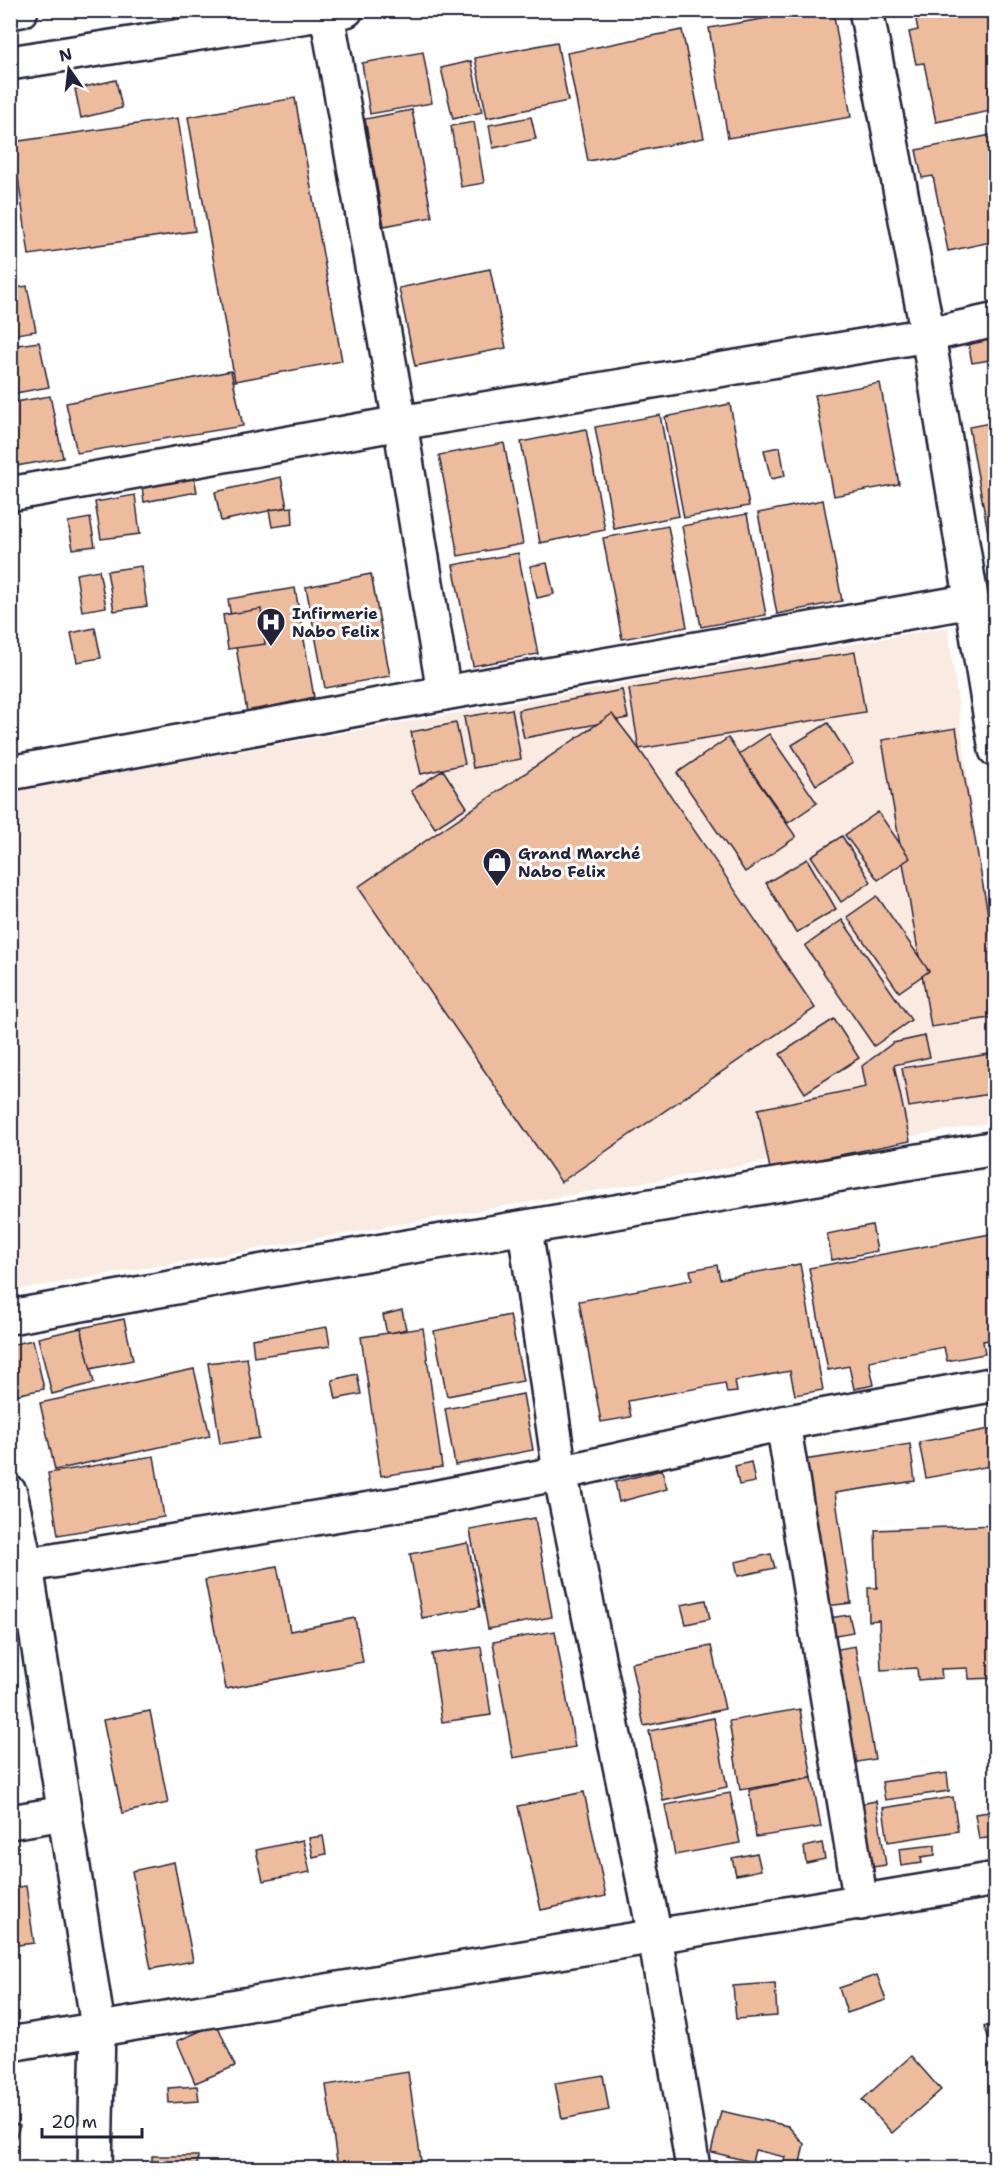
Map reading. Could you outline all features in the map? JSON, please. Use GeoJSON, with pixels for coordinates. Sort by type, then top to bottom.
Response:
{"type":"FeatureCollection","features":[{"type":"Feature","properties":{"kind":"street"},"geometry":{"type":"LineString","coordinates":[[10,12],[21,10]]}},
{"type":"Feature","properties":{"kind":"street"},"geometry":{"type":"LineString","coordinates":[[866,10],[928,335],[972,601],[989,669],[996,750]]}},
{"type":"Feature","properties":{"kind":"street"},"geometry":{"type":"LineString","coordinates":[[10,63],[337,12],[444,693]]}},
{"type":"Feature","properties":{"kind":"street"},"geometry":{"type":"LineString","coordinates":[[10,494],[400,423],[928,335],[996,320]]}},
{"type":"Feature","properties":{"kind":"street"},"geometry":{"type":"LineString","coordinates":[[10,773],[444,693],[972,601]]}},
{"type":"Feature","properties":{"kind":"street"},"geometry":{"type":"LineString","coordinates":[[10,1317],[264,1271],[996,1148]]}},
{"type":"Feature","properties":{"kind":"street"},"geometry":{"type":"LineString","coordinates":[[525,1228],[560,1473],[655,1936],[693,2169]]}},
{"type":"Feature","properties":{"kind":"street"},"geometry":{"type":"LineString","coordinates":[[18,1567],[413,1502],[560,1473],[783,1423],[996,1384]]}},
{"type":"Feature","properties":{"kind":"street"},"geometry":{"type":"LineString","coordinates":[[783,1423],[861,1903]]}},
{"type":"Feature","properties":{"kind":"street"},"geometry":{"type":"LineString","coordinates":[[10,1493],[18,1567],[65,1813],[98,2027],[95,2169]]}},
{"type":"Feature","properties":{"kind":"street"},"geometry":{"type":"LineString","coordinates":[[10,1822],[65,1813]]}},
{"type":"Feature","properties":{"kind":"street"},"geometry":{"type":"LineString","coordinates":[[10,2044],[98,2027],[996,1879]]}},
{"type":"Feature","properties":{"kind":"shaded area","name":"Grand Marché Nabo Felix"},"geometry":{"type":"Polygon","coordinates":[[[948,627],[995,985],[995,1122],[11,1291],[11,791],[948,627]]]}},
{"type":"Feature","properties":{"kind":"building"},"geometry":{"type":"Polygon","coordinates":[[[814,10],[833,10],[851,117],[728,138],[709,28],[814,10]]]}},
{"type":"Feature","properties":{"kind":"building"},"geometry":{"type":"Polygon","coordinates":[[[914,10],[996,10],[996,110],[936,122],[924,63],[916,64],[909,32],[918,30],[914,10]]]}},
{"type":"Feature","properties":{"kind":"building"},"geometry":{"type":"Polygon","coordinates":[[[682,30],[704,138],[588,161],[567,53],[682,30]]]}},
{"type":"Feature","properties":{"kind":"building"},"geometry":{"type":"Polygon","coordinates":[[[557,42],[568,101],[487,118],[475,58],[557,42]]]}},
{"type":"Feature","properties":{"kind":"building"},"geometry":{"type":"Polygon","coordinates":[[[423,52],[432,103],[370,114],[362,63],[423,52]]]}},
{"type":"Feature","properties":{"kind":"building"},"geometry":{"type":"Polygon","coordinates":[[[471,61],[482,112],[453,119],[441,68],[471,61]]]}},
{"type":"Feature","properties":{"kind":"building"},"geometry":{"type":"Polygon","coordinates":[[[116,80],[122,108],[81,118],[75,89],[116,80]]]}},
{"type":"Feature","properties":{"kind":"building"},"geometry":{"type":"Polygon","coordinates":[[[295,98],[342,361],[235,381],[188,117],[295,98]]]}},
{"type":"Feature","properties":{"kind":"building"},"geometry":{"type":"Polygon","coordinates":[[[412,110],[432,217],[384,226],[365,119],[412,110]]]}},
{"type":"Feature","properties":{"kind":"building"},"geometry":{"type":"Polygon","coordinates":[[[531,117],[536,139],[493,148],[489,125],[531,117]]]}},
{"type":"Feature","properties":{"kind":"building"},"geometry":{"type":"Polygon","coordinates":[[[178,118],[195,231],[29,255],[13,142],[178,118]]]}},
{"type":"Feature","properties":{"kind":"building"},"geometry":{"type":"Polygon","coordinates":[[[474,122],[484,183],[461,187],[451,126],[474,122]]]}},
{"type":"Feature","properties":{"kind":"building"},"geometry":{"type":"Polygon","coordinates":[[[996,134],[996,241],[948,251],[933,176],[922,178],[916,150],[996,134]]]}},
{"type":"Feature","properties":{"kind":"building"},"geometry":{"type":"Polygon","coordinates":[[[490,269],[506,348],[415,366],[399,288],[490,269]]]}},
{"type":"Feature","properties":{"kind":"building"},"geometry":{"type":"Polygon","coordinates":[[[27,286],[36,331],[10,335],[10,289],[27,286]]]}},
{"type":"Feature","properties":{"kind":"building"},"geometry":{"type":"Polygon","coordinates":[[[996,336],[996,359],[972,363],[968,342],[996,336]]]}},
{"type":"Feature","properties":{"kind":"building"},"geometry":{"type":"Polygon","coordinates":[[[39,342],[49,387],[10,394],[10,346],[39,342]]]}},
{"type":"Feature","properties":{"kind":"building"},"geometry":{"type":"Polygon","coordinates":[[[231,371],[243,426],[77,453],[66,403],[231,371]]]}},
{"type":"Feature","properties":{"kind":"building"},"geometry":{"type":"Polygon","coordinates":[[[880,383],[899,484],[834,496],[815,395],[880,383]]]}},
{"type":"Feature","properties":{"kind":"building"},"geometry":{"type":"Polygon","coordinates":[[[50,396],[63,458],[10,467],[10,403],[50,396]]]}},
{"type":"Feature","properties":{"kind":"building"},"geometry":{"type":"Polygon","coordinates":[[[730,404],[749,506],[684,518],[665,417],[730,404]]]}},
{"type":"Feature","properties":{"kind":"building"},"geometry":{"type":"Polygon","coordinates":[[[660,415],[679,516],[614,529],[595,427],[660,415]]]}},
{"type":"Feature","properties":{"kind":"building"},"geometry":{"type":"Polygon","coordinates":[[[996,423],[996,577],[969,427],[996,423]]]}},
{"type":"Feature","properties":{"kind":"building"},"geometry":{"type":"Polygon","coordinates":[[[586,429],[605,530],[540,543],[521,442],[586,429]]]}},
{"type":"Feature","properties":{"kind":"building"},"geometry":{"type":"Polygon","coordinates":[[[504,443],[523,544],[458,556],[439,455],[504,443]]]}},
{"type":"Feature","properties":{"kind":"building"},"geometry":{"type":"Polygon","coordinates":[[[780,447],[785,476],[771,479],[764,450],[780,447]]]}},
{"type":"Feature","properties":{"kind":"building"},"geometry":{"type":"Polygon","coordinates":[[[194,477],[197,492],[144,502],[142,487],[194,477]]]}},
{"type":"Feature","properties":{"kind":"building"},"geometry":{"type":"Polygon","coordinates":[[[281,477],[287,507],[221,521],[215,492],[281,477]]]}},
{"type":"Feature","properties":{"kind":"building"},"geometry":{"type":"Polygon","coordinates":[[[135,495],[140,534],[101,539],[95,502],[135,495]]]}},
{"type":"Feature","properties":{"kind":"building"},"geometry":{"type":"Polygon","coordinates":[[[823,500],[842,601],[777,614],[758,513],[823,500]]]}},
{"type":"Feature","properties":{"kind":"building"},"geometry":{"type":"Polygon","coordinates":[[[292,507],[293,524],[272,527],[269,510],[292,507]]]}},
{"type":"Feature","properties":{"kind":"building"},"geometry":{"type":"Polygon","coordinates":[[[747,514],[766,615],[701,627],[682,526],[747,514]]]}},
{"type":"Feature","properties":{"kind":"building"},"geometry":{"type":"Polygon","coordinates":[[[90,518],[95,546],[73,549],[68,522],[90,518]]]}},
{"type":"Feature","properties":{"kind":"building"},"geometry":{"type":"Polygon","coordinates":[[[668,526],[687,627],[622,639],[603,538],[668,526]]]}},
{"type":"Feature","properties":{"kind":"building"},"geometry":{"type":"Polygon","coordinates":[[[518,553],[538,654],[473,666],[453,565],[518,553]]]}},
{"type":"Feature","properties":{"kind":"building"},"geometry":{"type":"Polygon","coordinates":[[[547,563],[554,594],[537,598],[530,566],[547,563]]]}},
{"type":"Feature","properties":{"kind":"building"},"geometry":{"type":"Polygon","coordinates":[[[141,566],[147,606],[114,611],[107,571],[141,566]]]}},
{"type":"Feature","properties":{"kind":"building"},"geometry":{"type":"Polygon","coordinates":[[[99,570],[106,607],[82,611],[76,574],[99,570]]]}},
{"type":"Feature","properties":{"kind":"building"},"geometry":{"type":"Polygon","coordinates":[[[371,574],[390,676],[325,688],[306,587],[371,574]]]}},
{"type":"Feature","properties":{"kind":"building","name":"Infirmerie Nabo Felix"},"geometry":{"type":"Polygon","coordinates":[[[295,588],[314,697],[247,712],[228,599],[295,588]]]}},
{"type":"Feature","properties":{"kind":"building"},"geometry":{"type":"Polygon","coordinates":[[[261,609],[265,644],[228,649],[223,615],[261,609]]]}},
{"type":"Feature","properties":{"kind":"building"},"geometry":{"type":"Polygon","coordinates":[[[95,628],[101,658],[77,662],[71,633],[95,628]]]}},
{"type":"Feature","properties":{"kind":"building"},"geometry":{"type":"Polygon","coordinates":[[[855,652],[865,712],[639,749],[629,689],[855,652]]]}},
{"type":"Feature","properties":{"kind":"building"},"geometry":{"type":"Polygon","coordinates":[[[622,690],[628,718],[524,738],[518,710],[622,690]]]}},
{"type":"Feature","properties":{"kind":"building"},"geometry":{"type":"Polygon","coordinates":[[[512,709],[521,759],[473,768],[464,717],[512,709]]]}},
{"type":"Feature","properties":{"kind":"building"},"geometry":{"type":"Polygon","coordinates":[[[612,714],[639,749],[815,1008],[561,1182],[358,887],[612,714]]]}},
{"type":"Feature","properties":{"kind":"building"},"geometry":{"type":"Polygon","coordinates":[[[456,723],[465,764],[421,774],[411,732],[456,723]]]}},
{"type":"Feature","properties":{"kind":"building"},"geometry":{"type":"Polygon","coordinates":[[[828,723],[853,763],[816,785],[792,745],[828,723]]]}},
{"type":"Feature","properties":{"kind":"building"},"geometry":{"type":"Polygon","coordinates":[[[956,728],[996,961],[996,1017],[931,1027],[882,740],[956,728]]]}},
{"type":"Feature","properties":{"kind":"building"},"geometry":{"type":"Polygon","coordinates":[[[769,734],[817,803],[788,823],[739,754],[769,734]]]}},
{"type":"Feature","properties":{"kind":"building"},"geometry":{"type":"Polygon","coordinates":[[[728,738],[796,837],[745,872],[677,773],[728,738]]]}},
{"type":"Feature","properties":{"kind":"building"},"geometry":{"type":"Polygon","coordinates":[[[443,770],[467,807],[435,828],[411,791],[443,770]]]}},
{"type":"Feature","properties":{"kind":"building"},"geometry":{"type":"Polygon","coordinates":[[[878,812],[910,858],[878,880],[845,835],[878,812]]]}},
{"type":"Feature","properties":{"kind":"building"},"geometry":{"type":"Polygon","coordinates":[[[842,836],[871,882],[841,902],[811,856],[842,836]]]}},
{"type":"Feature","properties":{"kind":"building"},"geometry":{"type":"Polygon","coordinates":[[[807,859],[836,909],[796,933],[766,883],[807,859]]]}},
{"type":"Feature","properties":{"kind":"building"},"geometry":{"type":"Polygon","coordinates":[[[877,896],[929,971],[899,992],[847,917],[877,896]]]}},
{"type":"Feature","properties":{"kind":"building"},"geometry":{"type":"Polygon","coordinates":[[[842,920],[911,1020],[874,1046],[805,946],[842,920]]]}},
{"type":"Feature","properties":{"kind":"building"},"geometry":{"type":"Polygon","coordinates":[[[834,1019],[859,1058],[805,1093],[780,1054],[834,1019]]]}},
{"type":"Feature","properties":{"kind":"building"},"geometry":{"type":"Polygon","coordinates":[[[925,1036],[930,1057],[894,1065],[910,1141],[770,1169],[758,1109],[866,1087],[862,1066],[893,1043],[925,1036]]]}},
{"type":"Feature","properties":{"kind":"building"},"geometry":{"type":"Polygon","coordinates":[[[996,1053],[996,1093],[909,1107],[902,1068],[996,1053]]]}},
{"type":"Feature","properties":{"kind":"building"},"geometry":{"type":"Polygon","coordinates":[[[872,1225],[877,1251],[832,1260],[827,1234],[872,1225]]]}},
{"type":"Feature","properties":{"kind":"building"},"geometry":{"type":"Polygon","coordinates":[[[996,1233],[996,1339],[983,1341],[985,1354],[947,1361],[944,1347],[869,1361],[874,1385],[854,1389],[849,1366],[828,1370],[809,1268],[996,1233]]]}},
{"type":"Feature","properties":{"kind":"building"},"geometry":{"type":"Polygon","coordinates":[[[800,1264],[823,1390],[795,1395],[790,1371],[735,1381],[737,1392],[727,1393],[725,1383],[628,1401],[631,1417],[601,1422],[579,1301],[692,1280],[690,1270],[717,1265],[720,1279],[800,1264]]]}},
{"type":"Feature","properties":{"kind":"building"},"geometry":{"type":"Polygon","coordinates":[[[402,1310],[406,1329],[387,1334],[383,1315],[402,1310]]]}},
{"type":"Feature","properties":{"kind":"building"},"geometry":{"type":"Polygon","coordinates":[[[510,1315],[523,1381],[447,1396],[434,1331],[510,1315]]]}},
{"type":"Feature","properties":{"kind":"building"},"geometry":{"type":"Polygon","coordinates":[[[124,1319],[133,1360],[90,1369],[81,1328],[124,1319]]]}},
{"type":"Feature","properties":{"kind":"building"},"geometry":{"type":"Polygon","coordinates":[[[327,1327],[330,1346],[254,1357],[252,1339],[327,1327]]]}},
{"type":"Feature","properties":{"kind":"building"},"geometry":{"type":"Polygon","coordinates":[[[81,1328],[94,1383],[52,1394],[38,1338],[81,1328]]]}},
{"type":"Feature","properties":{"kind":"building"},"geometry":{"type":"Polygon","coordinates":[[[423,1328],[442,1467],[381,1476],[361,1337],[423,1328]]]}},
{"type":"Feature","properties":{"kind":"building"},"geometry":{"type":"Polygon","coordinates":[[[33,1340],[44,1389],[15,1395],[10,1374],[10,1345],[33,1340]]]}},
{"type":"Feature","properties":{"kind":"building"},"geometry":{"type":"Polygon","coordinates":[[[247,1358],[259,1438],[220,1444],[208,1363],[247,1358]]]}},
{"type":"Feature","properties":{"kind":"building"},"geometry":{"type":"Polygon","coordinates":[[[194,1369],[210,1436],[55,1470],[40,1403],[194,1369]]]}},
{"type":"Feature","properties":{"kind":"building"},"geometry":{"type":"Polygon","coordinates":[[[357,1374],[361,1394],[336,1399],[332,1380],[357,1374]]]}},
{"type":"Feature","properties":{"kind":"building"},"geometry":{"type":"Polygon","coordinates":[[[523,1394],[533,1450],[455,1465],[445,1409],[523,1394]]]}},
{"type":"Feature","properties":{"kind":"building"},"geometry":{"type":"Polygon","coordinates":[[[996,1428],[996,1465],[926,1478],[919,1442],[996,1428]]]}},
{"type":"Feature","properties":{"kind":"building"},"geometry":{"type":"Polygon","coordinates":[[[910,1444],[915,1481],[835,1493],[851,1603],[818,1607],[797,1461],[910,1444]]]}},
{"type":"Feature","properties":{"kind":"building"},"geometry":{"type":"Polygon","coordinates":[[[154,1456],[164,1517],[58,1535],[48,1473],[154,1456]]]}},
{"type":"Feature","properties":{"kind":"building"},"geometry":{"type":"Polygon","coordinates":[[[751,1462],[755,1482],[739,1485],[735,1466],[751,1462]]]}},
{"type":"Feature","properties":{"kind":"building"},"geometry":{"type":"Polygon","coordinates":[[[662,1470],[667,1489],[619,1502],[615,1482],[662,1470]]]}},
{"type":"Feature","properties":{"kind":"building"},"geometry":{"type":"Polygon","coordinates":[[[535,1518],[552,1617],[488,1629],[470,1530],[535,1518]]]}},
{"type":"Feature","properties":{"kind":"building"},"geometry":{"type":"Polygon","coordinates":[[[996,1525],[996,1678],[969,1679],[968,1668],[941,1669],[942,1678],[918,1680],[917,1668],[881,1670],[879,1620],[869,1621],[868,1588],[877,1588],[875,1530],[996,1525]]]}},
{"type":"Feature","properties":{"kind":"building"},"geometry":{"type":"Polygon","coordinates":[[[468,1543],[480,1607],[422,1618],[410,1554],[468,1543]]]}},
{"type":"Feature","properties":{"kind":"building"},"geometry":{"type":"Polygon","coordinates":[[[771,1554],[775,1568],[738,1576],[735,1562],[771,1554]]]}},
{"type":"Feature","properties":{"kind":"building"},"geometry":{"type":"Polygon","coordinates":[[[277,1566],[290,1631],[355,1618],[363,1662],[226,1689],[205,1580],[277,1566]]]}},
{"type":"Feature","properties":{"kind":"building"},"geometry":{"type":"Polygon","coordinates":[[[706,1600],[710,1619],[686,1624],[681,1605],[706,1600]]]}},
{"type":"Feature","properties":{"kind":"building"},"geometry":{"type":"Polygon","coordinates":[[[849,1615],[853,1632],[825,1637],[822,1619],[849,1615]]]}},
{"type":"Feature","properties":{"kind":"building"},"geometry":{"type":"Polygon","coordinates":[[[555,1631],[575,1747],[513,1758],[493,1642],[555,1631]]]}},
{"type":"Feature","properties":{"kind":"building"},"geometry":{"type":"Polygon","coordinates":[[[711,1646],[725,1709],[644,1726],[631,1663],[711,1646]]]}},
{"type":"Feature","properties":{"kind":"building"},"geometry":{"type":"Polygon","coordinates":[[[855,1646],[875,1759],[847,1764],[827,1651],[855,1646]]]}},
{"type":"Feature","properties":{"kind":"building"},"geometry":{"type":"Polygon","coordinates":[[[481,1647],[491,1715],[442,1722],[432,1654],[481,1647]]]}},
{"type":"Feature","properties":{"kind":"building"},"geometry":{"type":"Polygon","coordinates":[[[800,1709],[812,1778],[740,1790],[729,1721],[800,1709]]]}},
{"type":"Feature","properties":{"kind":"building"},"geometry":{"type":"Polygon","coordinates":[[[150,1711],[168,1803],[122,1813],[103,1720],[150,1711]]]}},
{"type":"Feature","properties":{"kind":"building"},"geometry":{"type":"Polygon","coordinates":[[[714,1718],[727,1787],[663,1801],[649,1731],[714,1718]]]}},
{"type":"Feature","properties":{"kind":"building"},"geometry":{"type":"Polygon","coordinates":[[[947,1773],[949,1791],[885,1800],[882,1782],[947,1773]]]}},
{"type":"Feature","properties":{"kind":"building"},"geometry":{"type":"Polygon","coordinates":[[[812,1778],[821,1827],[756,1837],[749,1790],[812,1778]]]}},
{"type":"Feature","properties":{"kind":"building"},"geometry":{"type":"Polygon","coordinates":[[[584,1792],[606,1896],[541,1910],[518,1806],[584,1792]]]}},
{"type":"Feature","properties":{"kind":"building"},"geometry":{"type":"Polygon","coordinates":[[[730,1793],[740,1843],[675,1855],[665,1805],[730,1793]]]}},
{"type":"Feature","properties":{"kind":"building"},"geometry":{"type":"Polygon","coordinates":[[[953,1797],[958,1831],[888,1842],[883,1808],[953,1797]]]}},
{"type":"Feature","properties":{"kind":"building"},"geometry":{"type":"Polygon","coordinates":[[[876,1801],[886,1865],[873,1867],[866,1828],[854,1830],[850,1806],[876,1801]]]}},
{"type":"Feature","properties":{"kind":"building"},"geometry":{"type":"Polygon","coordinates":[[[996,1811],[996,1837],[979,1839],[975,1814],[996,1811]]]}},
{"type":"Feature","properties":{"kind":"building"},"geometry":{"type":"Polygon","coordinates":[[[323,1836],[326,1854],[313,1857],[309,1838],[323,1836]]]}},
{"type":"Feature","properties":{"kind":"building"},"geometry":{"type":"Polygon","coordinates":[[[303,1840],[310,1872],[263,1881],[256,1850],[303,1840]]]}},
{"type":"Feature","properties":{"kind":"building"},"geometry":{"type":"Polygon","coordinates":[[[822,1843],[825,1859],[806,1863],[804,1847],[822,1843]]]}},
{"type":"Feature","properties":{"kind":"building"},"geometry":{"type":"Polygon","coordinates":[[[935,1845],[935,1855],[921,1857],[922,1863],[901,1866],[899,1849],[935,1845]]]}},
{"type":"Feature","properties":{"kind":"building"},"geometry":{"type":"Polygon","coordinates":[[[757,1853],[761,1870],[736,1875],[732,1858],[757,1853]]]}},
{"type":"Feature","properties":{"kind":"building"},"geometry":{"type":"Polygon","coordinates":[[[174,1862],[193,1961],[151,1969],[132,1871],[174,1862]]]}},
{"type":"Feature","properties":{"kind":"building"},"geometry":{"type":"Polygon","coordinates":[[[26,1886],[34,1943],[10,1946],[10,1888],[26,1886]]]}},
{"type":"Feature","properties":{"kind":"building"},"geometry":{"type":"Polygon","coordinates":[[[877,1975],[886,2000],[847,2013],[839,1988],[877,1975]]]}},
{"type":"Feature","properties":{"kind":"building"},"geometry":{"type":"Polygon","coordinates":[[[775,1983],[777,2016],[736,2019],[733,1986],[775,1983]]]}},
{"type":"Feature","properties":{"kind":"building"},"geometry":{"type":"Polygon","coordinates":[[[996,2022],[996,2037],[990,2040],[984,2027],[996,2022]]]}},
{"type":"Feature","properties":{"kind":"building"},"geometry":{"type":"Polygon","coordinates":[[[217,2024],[235,2066],[195,2083],[177,2041],[217,2024]]]}},
{"type":"Feature","properties":{"kind":"building"},"geometry":{"type":"Polygon","coordinates":[[[911,2056],[941,2090],[892,2133],[862,2100],[911,2056]]]}},
{"type":"Feature","properties":{"kind":"building"},"geometry":{"type":"Polygon","coordinates":[[[408,2072],[422,2168],[338,2168],[326,2085],[408,2072]]]}},
{"type":"Feature","properties":{"kind":"building"},"geometry":{"type":"Polygon","coordinates":[[[603,2075],[609,2110],[562,2119],[555,2083],[603,2075]]]}},
{"type":"Feature","properties":{"kind":"building"},"geometry":{"type":"Polygon","coordinates":[[[197,2086],[199,2101],[169,2103],[168,2088],[197,2086]]]}},
{"type":"Feature","properties":{"kind":"building"},"geometry":{"type":"Polygon","coordinates":[[[721,2111],[788,2126],[804,2144],[799,2168],[782,2168],[785,2157],[755,2150],[752,2162],[711,2152],[721,2111]]]}},
{"type":"Feature","properties":{"kind":"building"},"geometry":{"type":"Polygon","coordinates":[[[10,2122],[20,2126],[10,2151],[10,2122]]]}},
{"type":"Feature","properties":{"kind":"building"},"geometry":{"type":"Polygon","coordinates":[[[152,2156],[198,2156],[197,2168],[152,2168],[152,2156]]]}},
{"type":"Feature","properties":{"kind":"place","name":"Infirmerie Nabo Felix"},"geometry":{"type":"Point","coordinates":[271,648]}},
{"type":"Feature","properties":{"kind":"place","name":"Grand Marché Nabo Felix"},"geometry":{"type":"Point","coordinates":[497,888]}}]}
